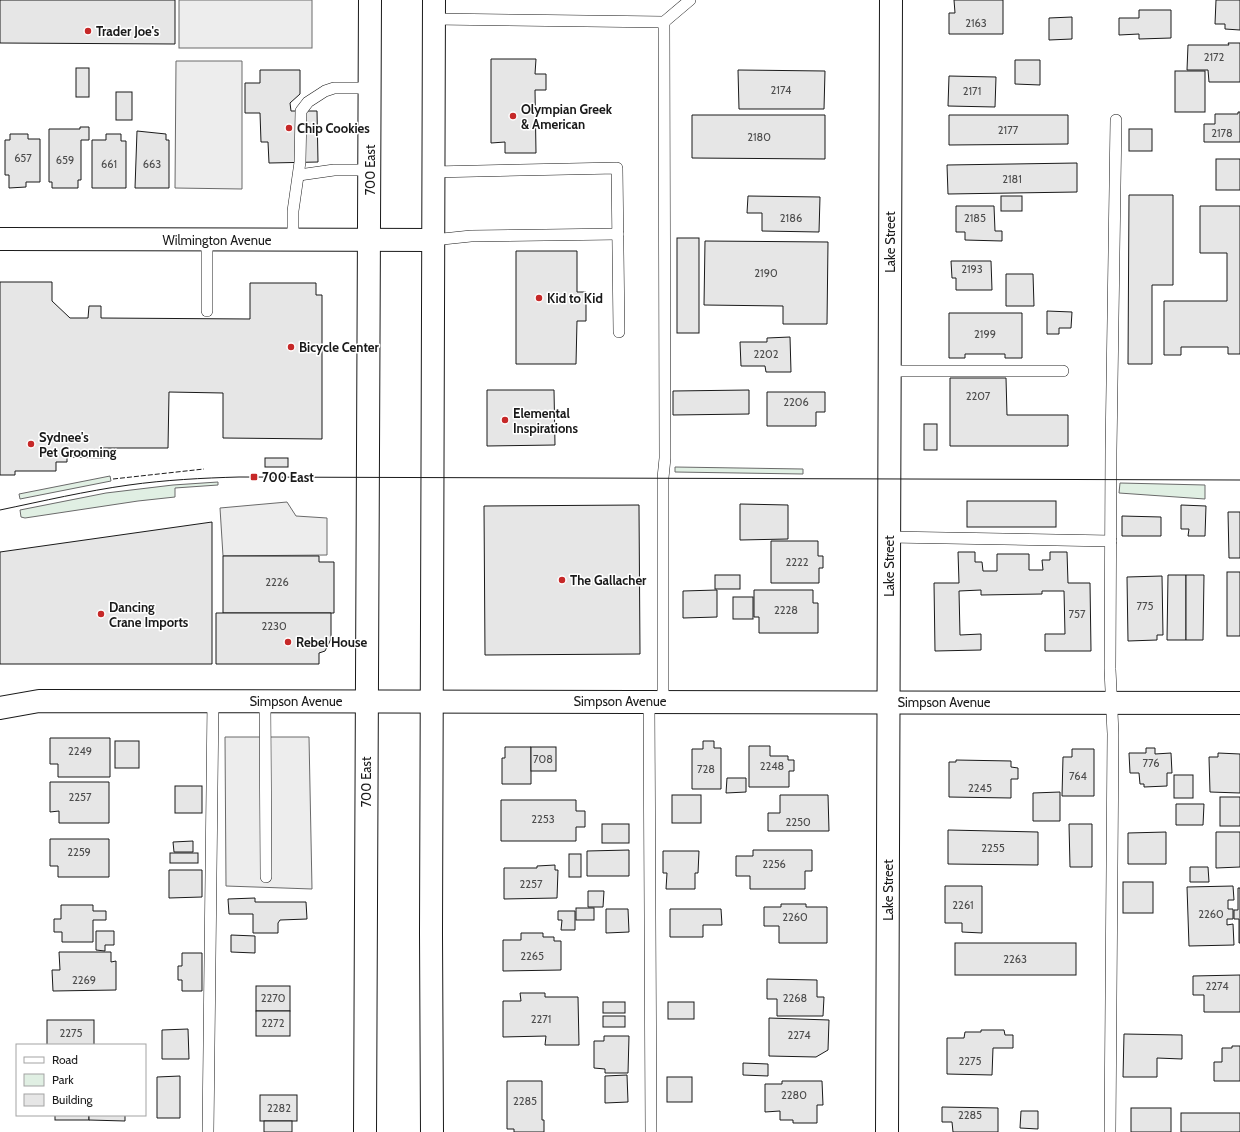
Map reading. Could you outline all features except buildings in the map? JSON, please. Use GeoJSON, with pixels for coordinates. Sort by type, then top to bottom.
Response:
{"type":"FeatureCollection","features":[{"type":"Feature","properties":{"kind":"street","name":"700 East"},"geometry":{"type":"LineString","coordinates":[[365,1132],[370,0]]}},
{"type":"Feature","properties":{"kind":"street","name":"Lake Street"},"geometry":{"type":"LineString","coordinates":[[887,1132],[891,0]]}},
{"type":"Feature","properties":{"kind":"street"},"geometry":{"type":"LineString","coordinates":[[432,1132],[434,9]]}},
{"type":"Feature","properties":{"kind":"street","name":"Wilmington Avenue"},"geometry":{"type":"LineString","coordinates":[[0,239],[433,240]]}},
{"type":"Feature","properties":{"kind":"street","name":"Simpson Avenue"},"geometry":{"type":"LineString","coordinates":[[0,708],[38,701],[1240,703]]}},
{"type":"Feature","properties":{"kind":"lane"},"geometry":{"type":"LineString","coordinates":[[434,9],[664,22],[690,0]]}},
{"type":"Feature","properties":{"kind":"lane"},"geometry":{"type":"LineString","coordinates":[[651,1132],[656,701],[665,458],[664,22]]}},
{"type":"Feature","properties":{"kind":"lane"},"geometry":{"type":"LineString","coordinates":[[294,240],[294,210],[299,175],[301,111],[308,102],[325,91],[334,88],[370,88]]}},
{"type":"Feature","properties":{"kind":"lane"},"geometry":{"type":"LineString","coordinates":[[1110,1132],[1112,702],[1111,541],[1116,120]]}},
{"type":"Feature","properties":{"kind":"lane"},"geometry":{"type":"LineString","coordinates":[[433,172],[617,168],[619,332]]}},
{"type":"Feature","properties":{"kind":"lane"},"geometry":{"type":"LineString","coordinates":[[299,175],[334,170],[370,170]]}},
{"type":"Feature","properties":{"kind":"lane"},"geometry":{"type":"LineString","coordinates":[[433,240],[472,236],[618,234]]}},
{"type":"Feature","properties":{"kind":"lane"},"geometry":{"type":"LineString","coordinates":[[207,240],[207,311]]}},
{"type":"Feature","properties":{"kind":"lane"},"geometry":{"type":"LineString","coordinates":[[890,371],[1063,371]]}},
{"type":"Feature","properties":{"kind":"lane"},"geometry":{"type":"LineString","coordinates":[[889,537],[1111,541]]}},
{"type":"Feature","properties":{"kind":"lane"},"geometry":{"type":"LineString","coordinates":[[208,1132],[213,701]]}},
{"type":"Feature","properties":{"kind":"lane"},"geometry":{"type":"LineString","coordinates":[[265,701],[266,878]]}},
{"type":"Feature","properties":{"kind":"green space"},"geometry":{"type":"Polygon","coordinates":[[[675,467],[803,469],[803,474],[675,472],[675,467]]]}},
{"type":"Feature","properties":{"kind":"green space"},"geometry":{"type":"Polygon","coordinates":[[[110,476],[111,481],[20,499],[19,494],[110,476]]]}},
{"type":"Feature","properties":{"kind":"green space"},"geometry":{"type":"Polygon","coordinates":[[[218,482],[218,485],[175,488],[175,497],[25,518],[21,517],[20,510],[106,493],[173,485],[218,482]]]}},
{"type":"Feature","properties":{"kind":"green space"},"geometry":{"type":"Polygon","coordinates":[[[1120,483],[1205,485],[1205,499],[1119,493],[1120,483]]]}},
{"type":"Feature","properties":{"kind":"shaded area"},"geometry":{"type":"Polygon","coordinates":[[[179,0],[312,0],[312,48],[179,48],[179,0]]]}},
{"type":"Feature","properties":{"kind":"shaded area"},"geometry":{"type":"Polygon","coordinates":[[[176,61],[242,61],[242,189],[175,188],[176,61]]]}},
{"type":"Feature","properties":{"kind":"shaded area"},"geometry":{"type":"Polygon","coordinates":[[[287,502],[296,516],[327,518],[327,555],[223,556],[220,508],[287,502]]]}},
{"type":"Feature","properties":{"kind":"shaded area"},"geometry":{"type":"Polygon","coordinates":[[[225,737],[309,737],[312,889],[226,886],[225,737]]]}},
{"type":"Feature","properties":{"kind":"tram line"},"geometry":{"type":"LineString","coordinates":[[0,510],[81,493],[129,485],[239,477],[1240,480]]}},
{"type":"Feature","properties":{"kind":"fence"},"geometry":{"type":"LineString","coordinates":[[113,479],[204,469]]}},
{"type":"Feature","properties":{"kind":"place","name":"Trader Joe's"},"geometry":{"type":"Point","coordinates":[88,31]}},
{"type":"Feature","properties":{"kind":"place","name":"Olympian Greek & American"},"geometry":{"type":"Point","coordinates":[513,116]}},
{"type":"Feature","properties":{"kind":"place","name":"Chip Cookies"},"geometry":{"type":"Point","coordinates":[289,128]}},
{"type":"Feature","properties":{"kind":"place","name":"Kid to Kid"},"geometry":{"type":"Point","coordinates":[539,298]}},
{"type":"Feature","properties":{"kind":"place","name":"Bicycle Center"},"geometry":{"type":"Point","coordinates":[291,347]}},
{"type":"Feature","properties":{"kind":"place","name":"Elemental Inspirations"},"geometry":{"type":"Point","coordinates":[505,420]}},
{"type":"Feature","properties":{"kind":"place","name":"Sydnee's Pet Grooming"},"geometry":{"type":"Point","coordinates":[31,444]}},
{"type":"Feature","properties":{"kind":"place","name":"700 East"},"geometry":{"type":"Point","coordinates":[254,477]}},
{"type":"Feature","properties":{"kind":"place","name":"The Gallacher"},"geometry":{"type":"Point","coordinates":[562,580]}},
{"type":"Feature","properties":{"kind":"place","name":"Dancing Crane Imports"},"geometry":{"type":"Point","coordinates":[101,614]}},
{"type":"Feature","properties":{"kind":"place","name":"Rebel House"},"geometry":{"type":"Point","coordinates":[288,642]}}]}
